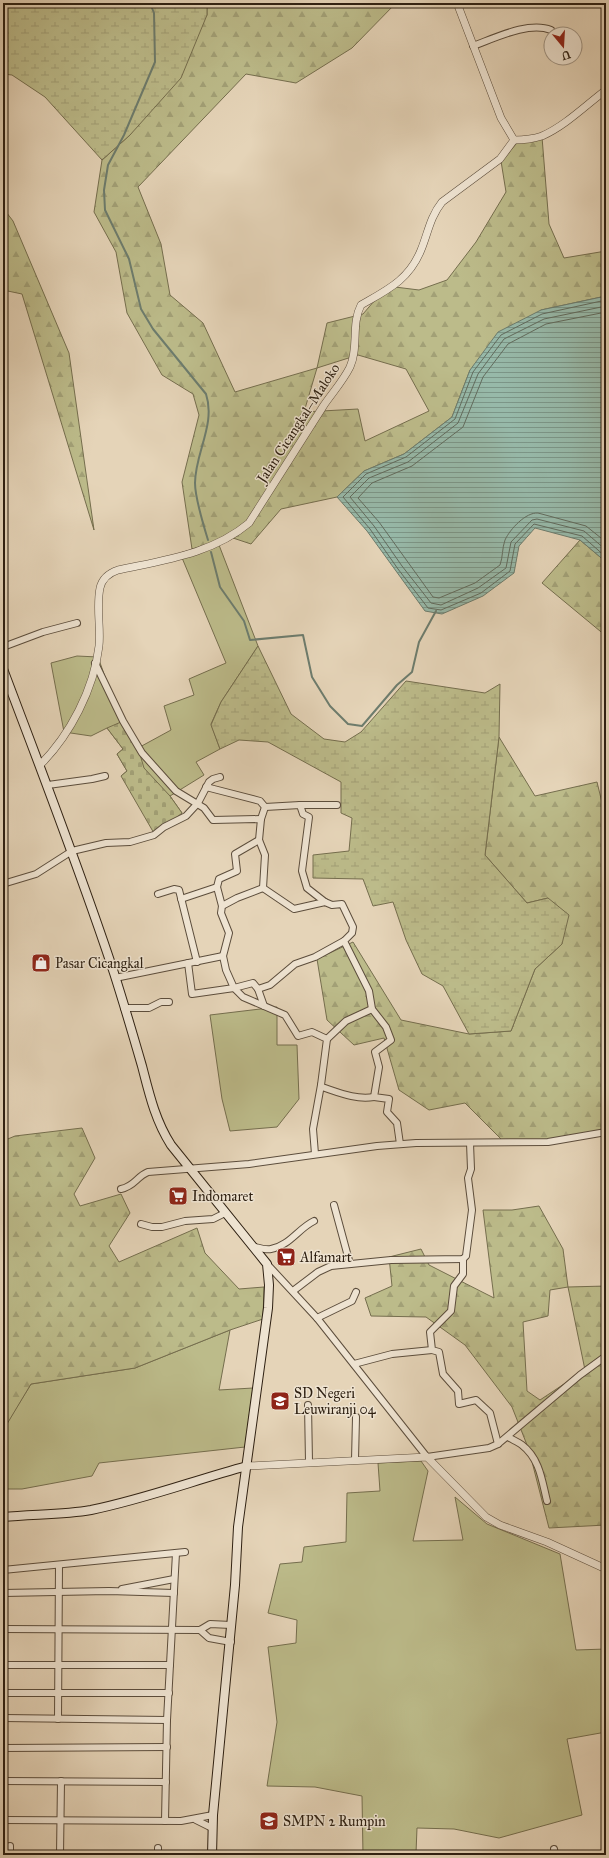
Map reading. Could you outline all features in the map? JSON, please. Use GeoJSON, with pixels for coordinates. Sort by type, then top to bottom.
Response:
{"type":"FeatureCollection","features":[{"type":"Feature","properties":{"kind":"main road"},"geometry":{"type":"LineString","coordinates":[[3,669],[72,851],[115,978],[158,1122],[171,1145],[267,1264],[269,1284],[268,1308],[238,1527],[231,1642],[213,1815],[212,1854]]}},
{"type":"Feature","properties":{"kind":"main road"},"geometry":{"type":"LineString","coordinates":[[3,1517],[89,1510],[141,1499],[201,1478],[247,1466]]}},
{"type":"Feature","properties":{"kind":"street"},"geometry":{"type":"LineString","coordinates":[[457,3],[501,118],[514,140],[529,139],[541,136],[554,129],[606,90]]}},
{"type":"Feature","properties":{"kind":"street"},"geometry":{"type":"LineString","coordinates":[[473,46],[522,29],[538,26],[543,28]]}},
{"type":"Feature","properties":{"kind":"street","name":"Jalan Cicangkal–Maloko"},"geometry":{"type":"LineString","coordinates":[[40,765],[49,756],[77,716],[84,700],[99,646],[100,588],[104,578],[112,572],[118,570],[183,556],[235,534],[249,523],[325,404],[342,381],[350,366],[355,349],[356,318],[361,305],[404,278],[421,250],[430,221],[438,206],[500,159],[514,140]]}},
{"type":"Feature","properties":{"kind":"street"},"geometry":{"type":"LineString","coordinates":[[3,647],[43,632],[77,623]]}},
{"type":"Feature","properties":{"kind":"street"},"geometry":{"type":"LineString","coordinates":[[95,663],[123,721],[142,753],[176,791],[198,803],[213,820],[261,820]]}},
{"type":"Feature","properties":{"kind":"street"},"geometry":{"type":"LineString","coordinates":[[48,785],[105,776]]}},
{"type":"Feature","properties":{"kind":"street"},"geometry":{"type":"LineString","coordinates":[[6,883],[36,874],[72,851],[106,843],[130,842],[148,838],[186,816],[198,803],[206,787],[213,779],[220,777]]}},
{"type":"Feature","properties":{"kind":"street"},"geometry":{"type":"LineString","coordinates":[[206,787],[260,801],[265,807]]}},
{"type":"Feature","properties":{"kind":"street"},"geometry":{"type":"LineString","coordinates":[[258,989],[270,985],[295,964],[315,956],[344,941],[352,933],[353,927],[342,904],[332,905],[325,902],[307,888],[302,871],[309,817],[303,814],[300,805]]}},
{"type":"Feature","properties":{"kind":"street"},"geometry":{"type":"LineString","coordinates":[[265,807],[337,805]]}},
{"type":"Feature","properties":{"kind":"street"},"geometry":{"type":"LineString","coordinates":[[263,888],[265,855],[259,840],[261,820],[265,807]]}},
{"type":"Feature","properties":{"kind":"street"},"geometry":{"type":"LineString","coordinates":[[259,840],[235,854],[237,871],[219,879],[217,887],[222,906],[221,913],[229,933],[223,956],[226,970],[234,988],[244,997],[285,1015],[298,1036],[312,1032],[327,1039]]}},
{"type":"Feature","properties":{"kind":"street"},"geometry":{"type":"LineString","coordinates":[[181,899],[217,887]]}},
{"type":"Feature","properties":{"kind":"street"},"geometry":{"type":"LineString","coordinates":[[263,888],[294,910],[325,902]]}},
{"type":"Feature","properties":{"kind":"street"},"geometry":{"type":"LineString","coordinates":[[222,906],[237,898],[263,888]]}},
{"type":"Feature","properties":{"kind":"street"},"geometry":{"type":"LineString","coordinates":[[158,894],[177,889],[181,899],[197,962]]}},
{"type":"Feature","properties":{"kind":"street"},"geometry":{"type":"LineString","coordinates":[[344,941],[370,991],[372,1009],[386,1027],[391,1040],[375,1052],[379,1067],[374,1097]]}},
{"type":"Feature","properties":{"kind":"street"},"geometry":{"type":"LineString","coordinates":[[115,978],[223,956]]}},
{"type":"Feature","properties":{"kind":"street"},"geometry":{"type":"LineString","coordinates":[[188,963],[192,994],[234,988],[253,982],[258,989],[264,1006]]}},
{"type":"Feature","properties":{"kind":"street"},"geometry":{"type":"LineString","coordinates":[[124,1008],[149,1008],[161,1002],[169,1002]]}},
{"type":"Feature","properties":{"kind":"street"},"geometry":{"type":"LineString","coordinates":[[315,1154],[313,1129],[327,1039],[346,1021],[372,1009]]}},
{"type":"Feature","properties":{"kind":"street"},"geometry":{"type":"LineString","coordinates":[[321,1085],[353,1097],[364,1099],[374,1097],[389,1099],[387,1112],[397,1123],[400,1144]]}},
{"type":"Feature","properties":{"kind":"street"},"geometry":{"type":"LineString","coordinates":[[121,1189],[130,1188],[148,1172],[249,1164],[315,1154],[400,1144],[548,1142],[606,1132]]}},
{"type":"Feature","properties":{"kind":"street"},"geometry":{"type":"LineString","coordinates":[[432,1350],[430,1332],[451,1311],[454,1286],[463,1274],[463,1259],[466,1256],[472,1210],[468,1178],[471,1169],[470,1143]]}},
{"type":"Feature","properties":{"kind":"street"},"geometry":{"type":"LineString","coordinates":[[334,1205],[350,1264]]}},
{"type":"Feature","properties":{"kind":"street"},"geometry":{"type":"LineString","coordinates":[[141,1224],[152,1227],[162,1227],[185,1221],[213,1219],[226,1213]]}},
{"type":"Feature","properties":{"kind":"street"},"geometry":{"type":"LineString","coordinates":[[255,1248],[271,1249],[292,1238],[304,1226],[314,1222]]}},
{"type":"Feature","properties":{"kind":"street"},"geometry":{"type":"LineString","coordinates":[[293,1291],[318,1272],[331,1266],[391,1260],[463,1259]]}},
{"type":"Feature","properties":{"kind":"street"},"geometry":{"type":"LineString","coordinates":[[267,1264],[317,1318],[427,1457],[486,1517],[500,1525],[547,1542],[606,1569]]}},
{"type":"Feature","properties":{"kind":"street"},"geometry":{"type":"LineString","coordinates":[[317,1318],[352,1301],[356,1292]]}},
{"type":"Feature","properties":{"kind":"street"},"geometry":{"type":"LineString","coordinates":[[354,1364],[392,1354],[432,1350],[439,1352],[443,1374],[458,1391],[460,1404],[476,1400],[490,1413],[498,1444]]}},
{"type":"Feature","properties":{"kind":"street"},"geometry":{"type":"LineString","coordinates":[[247,1466],[427,1457],[489,1448],[508,1437],[580,1375],[606,1356]]}},
{"type":"Feature","properties":{"kind":"street"},"geometry":{"type":"LineString","coordinates":[[308,1404],[309,1462]]}},
{"type":"Feature","properties":{"kind":"street"},"geometry":{"type":"LineString","coordinates":[[355,1460],[356,1417]]}},
{"type":"Feature","properties":{"kind":"street"},"geometry":{"type":"LineString","coordinates":[[508,1437],[522,1445],[534,1457],[538,1465],[547,1502]]}},
{"type":"Feature","properties":{"kind":"street"},"geometry":{"type":"LineString","coordinates":[[3,1570],[185,1552]]}},
{"type":"Feature","properties":{"kind":"street"},"geometry":{"type":"LineString","coordinates":[[165,1821],[167,1720],[176,1553]]}},
{"type":"Feature","properties":{"kind":"street"},"geometry":{"type":"LineString","coordinates":[[58,1719],[59,1565]]}},
{"type":"Feature","properties":{"kind":"street"},"geometry":{"type":"LineString","coordinates":[[109,1591],[174,1579]]}},
{"type":"Feature","properties":{"kind":"street"},"geometry":{"type":"LineString","coordinates":[[3,1593],[109,1591],[174,1593]]}},
{"type":"Feature","properties":{"kind":"street"},"geometry":{"type":"LineString","coordinates":[[3,1629],[200,1630],[210,1624],[231,1625]]}},
{"type":"Feature","properties":{"kind":"street"},"geometry":{"type":"LineString","coordinates":[[200,1630],[209,1638],[231,1642]]}},
{"type":"Feature","properties":{"kind":"street"},"geometry":{"type":"LineString","coordinates":[[3,1665],[170,1665]]}},
{"type":"Feature","properties":{"kind":"street"},"geometry":{"type":"LineString","coordinates":[[3,1693],[169,1693]]}},
{"type":"Feature","properties":{"kind":"street"},"geometry":{"type":"LineString","coordinates":[[3,1718],[167,1720]]}},
{"type":"Feature","properties":{"kind":"street"},"geometry":{"type":"LineString","coordinates":[[3,1748],[167,1747]]}},
{"type":"Feature","properties":{"kind":"street"},"geometry":{"type":"LineString","coordinates":[[60,1855],[61,1781]]}},
{"type":"Feature","properties":{"kind":"street"},"geometry":{"type":"LineString","coordinates":[[3,1782],[166,1782]]}},
{"type":"Feature","properties":{"kind":"street"},"geometry":{"type":"LineString","coordinates":[[3,1820],[165,1821],[196,1820],[213,1815]]}},
{"type":"Feature","properties":{"kind":"street"},"geometry":{"type":"LineString","coordinates":[[196,1820],[212,1828]]}},
{"type":"Feature","properties":{"kind":"street"},"geometry":{"type":"LineString","coordinates":[[10,1846],[10,1855]]}},
{"type":"Feature","properties":{"kind":"street"},"geometry":{"type":"LineString","coordinates":[[212,1854],[221,1855]]}},
{"type":"Feature","properties":{"kind":"green space"},"geometry":{"type":"Polygon","coordinates":[[[3,3],[207,3],[207,15],[181,78],[130,135],[102,160],[45,97],[12,75],[3,74],[3,3]]]}},
{"type":"Feature","properties":{"kind":"green space"},"geometry":{"type":"Polygon","coordinates":[[[207,3],[396,3],[352,48],[296,83],[246,74],[138,187],[161,244],[170,295],[203,323],[235,392],[317,368],[327,323],[363,314],[387,286],[419,290],[447,280],[476,242],[506,192],[501,161],[517,143],[542,137],[549,224],[564,258],[606,251],[606,296],[541,310],[470,370],[452,417],[404,454],[364,471],[337,497],[281,509],[251,544],[233,538],[192,549],[182,482],[199,415],[193,394],[162,375],[127,313],[116,252],[94,212],[102,160],[130,135],[207,15],[207,3]],[[358,355],[317,368],[304,412],[358,409],[365,441],[429,411],[406,369],[358,355]]]}},
{"type":"Feature","properties":{"kind":"green space"},"geometry":{"type":"Polygon","coordinates":[[[3,208],[13,221],[69,353],[94,530],[22,294],[3,290],[3,208]]]}},
{"type":"Feature","properties":{"kind":"green space"},"geometry":{"type":"Polygon","coordinates":[[[233,538],[219,545],[258,646],[221,702],[211,724],[220,749],[196,762],[204,775],[170,796],[182,813],[121,776],[127,771],[117,754],[123,749],[107,728],[91,736],[64,732],[51,663],[77,656],[98,657],[121,722],[138,748],[171,730],[164,706],[194,695],[189,679],[226,663],[180,553],[233,538]]]}},
{"type":"Feature","properties":{"kind":"green space"},"geometry":{"type":"Polygon","coordinates":[[[580,540],[606,562],[606,636],[542,583],[580,540]]]}},
{"type":"Feature","properties":{"kind":"green space"},"geometry":{"type":"Polygon","coordinates":[[[258,646],[291,714],[324,739],[345,742],[361,732],[406,681],[485,693],[500,684],[499,737],[485,855],[527,903],[548,898],[569,915],[562,944],[535,969],[511,1031],[469,1034],[443,986],[422,974],[406,940],[393,902],[373,906],[363,879],[313,878],[313,855],[349,851],[352,818],[341,813],[341,782],[268,742],[239,740],[220,749],[211,725],[221,702],[258,646]]]}},
{"type":"Feature","properties":{"kind":"green space"},"geometry":{"type":"Polygon","coordinates":[[[121,722],[138,748],[144,768],[170,796],[182,813],[155,835],[121,776],[127,771],[117,754],[123,749],[107,728],[121,722]]]}},
{"type":"Feature","properties":{"kind":"green space"},"geometry":{"type":"Polygon","coordinates":[[[499,737],[535,796],[597,782],[606,819],[606,1133],[506,1144],[465,1103],[429,1110],[399,1090],[384,1038],[354,1045],[327,1020],[317,959],[353,942],[401,1020],[469,1034],[511,1031],[535,969],[562,944],[548,898],[527,903],[485,855],[499,737]]]}},
{"type":"Feature","properties":{"kind":"green space"},"geometry":{"type":"Polygon","coordinates":[[[277,1007],[277,1045],[297,1045],[299,1099],[277,1127],[230,1131],[222,1099],[210,1015],[277,1007]]]}},
{"type":"Feature","properties":{"kind":"green space"},"geometry":{"type":"Polygon","coordinates":[[[82,1128],[95,1158],[74,1194],[80,1206],[121,1194],[130,1213],[109,1246],[119,1262],[197,1228],[205,1253],[239,1289],[264,1287],[263,1319],[230,1330],[135,1368],[31,1384],[7,1424],[3,1426],[3,1141],[15,1136],[82,1128]]]}},
{"type":"Feature","properties":{"kind":"green space"},"geometry":{"type":"Polygon","coordinates":[[[539,1206],[563,1249],[568,1287],[606,1286],[606,1525],[549,1528],[529,1450],[512,1407],[465,1345],[426,1317],[371,1316],[365,1298],[392,1286],[389,1257],[421,1249],[429,1265],[494,1298],[483,1210],[512,1210],[539,1206]],[[568,1287],[550,1290],[548,1316],[523,1322],[527,1391],[540,1400],[585,1370],[568,1287]]]}},
{"type":"Feature","properties":{"kind":"green space"},"geometry":{"type":"Polygon","coordinates":[[[230,1330],[219,1390],[253,1388],[245,1447],[99,1463],[92,1476],[22,1489],[3,1489],[3,1426],[7,1423],[31,1384],[135,1368],[230,1330]]]}},
{"type":"Feature","properties":{"kind":"green space"},"geometry":{"type":"Polygon","coordinates":[[[421,1461],[428,1471],[413,1541],[463,1540],[455,1497],[487,1524],[560,1554],[576,1650],[606,1649],[606,1732],[567,1739],[582,1815],[499,1838],[454,1829],[417,1828],[416,1853],[406,1855],[363,1855],[362,1796],[315,1787],[267,1786],[277,1722],[268,1647],[296,1643],[297,1620],[268,1613],[280,1564],[302,1562],[304,1547],[346,1542],[347,1493],[380,1491],[378,1463],[421,1461]]]}},
{"type":"Feature","properties":{"kind":"water"},"geometry":{"type":"Polygon","coordinates":[[[606,296],[606,562],[580,540],[535,528],[519,546],[514,573],[483,596],[442,614],[425,611],[367,531],[337,497],[364,471],[404,454],[452,417],[470,370],[498,332],[541,310],[606,296]]]}},
{"type":"Feature","properties":{"kind":"waterway"},"geometry":{"type":"LineString","coordinates":[[150,3],[154,13],[155,62],[124,135],[108,165],[104,190],[105,210],[129,259],[141,309],[153,329],[206,394],[208,405],[207,427],[198,461],[195,489],[208,540]]}},
{"type":"Feature","properties":{"kind":"waterway"},"geometry":{"type":"LineString","coordinates":[[211,552],[220,587],[244,621],[250,640],[303,635],[312,677],[330,706],[348,724],[362,726],[397,685],[412,672],[419,642],[436,611]]}},
{"type":"Feature","properties":{"kind":"place","name":"Pasar Cicangkal"},"geometry":{"type":"Point","coordinates":[41,963]}},
{"type":"Feature","properties":{"kind":"place","name":"Indomaret"},"geometry":{"type":"Point","coordinates":[178,1196]}},
{"type":"Feature","properties":{"kind":"place","name":"Alfamart"},"geometry":{"type":"Point","coordinates":[286,1257]}},
{"type":"Feature","properties":{"kind":"place","name":"SD Negeri Leuwiranji 04"},"geometry":{"type":"Point","coordinates":[280,1401]}},
{"type":"Feature","properties":{"kind":"place","name":"SMPN 2 Rumpin"},"geometry":{"type":"Point","coordinates":[269,1821]}}]}
